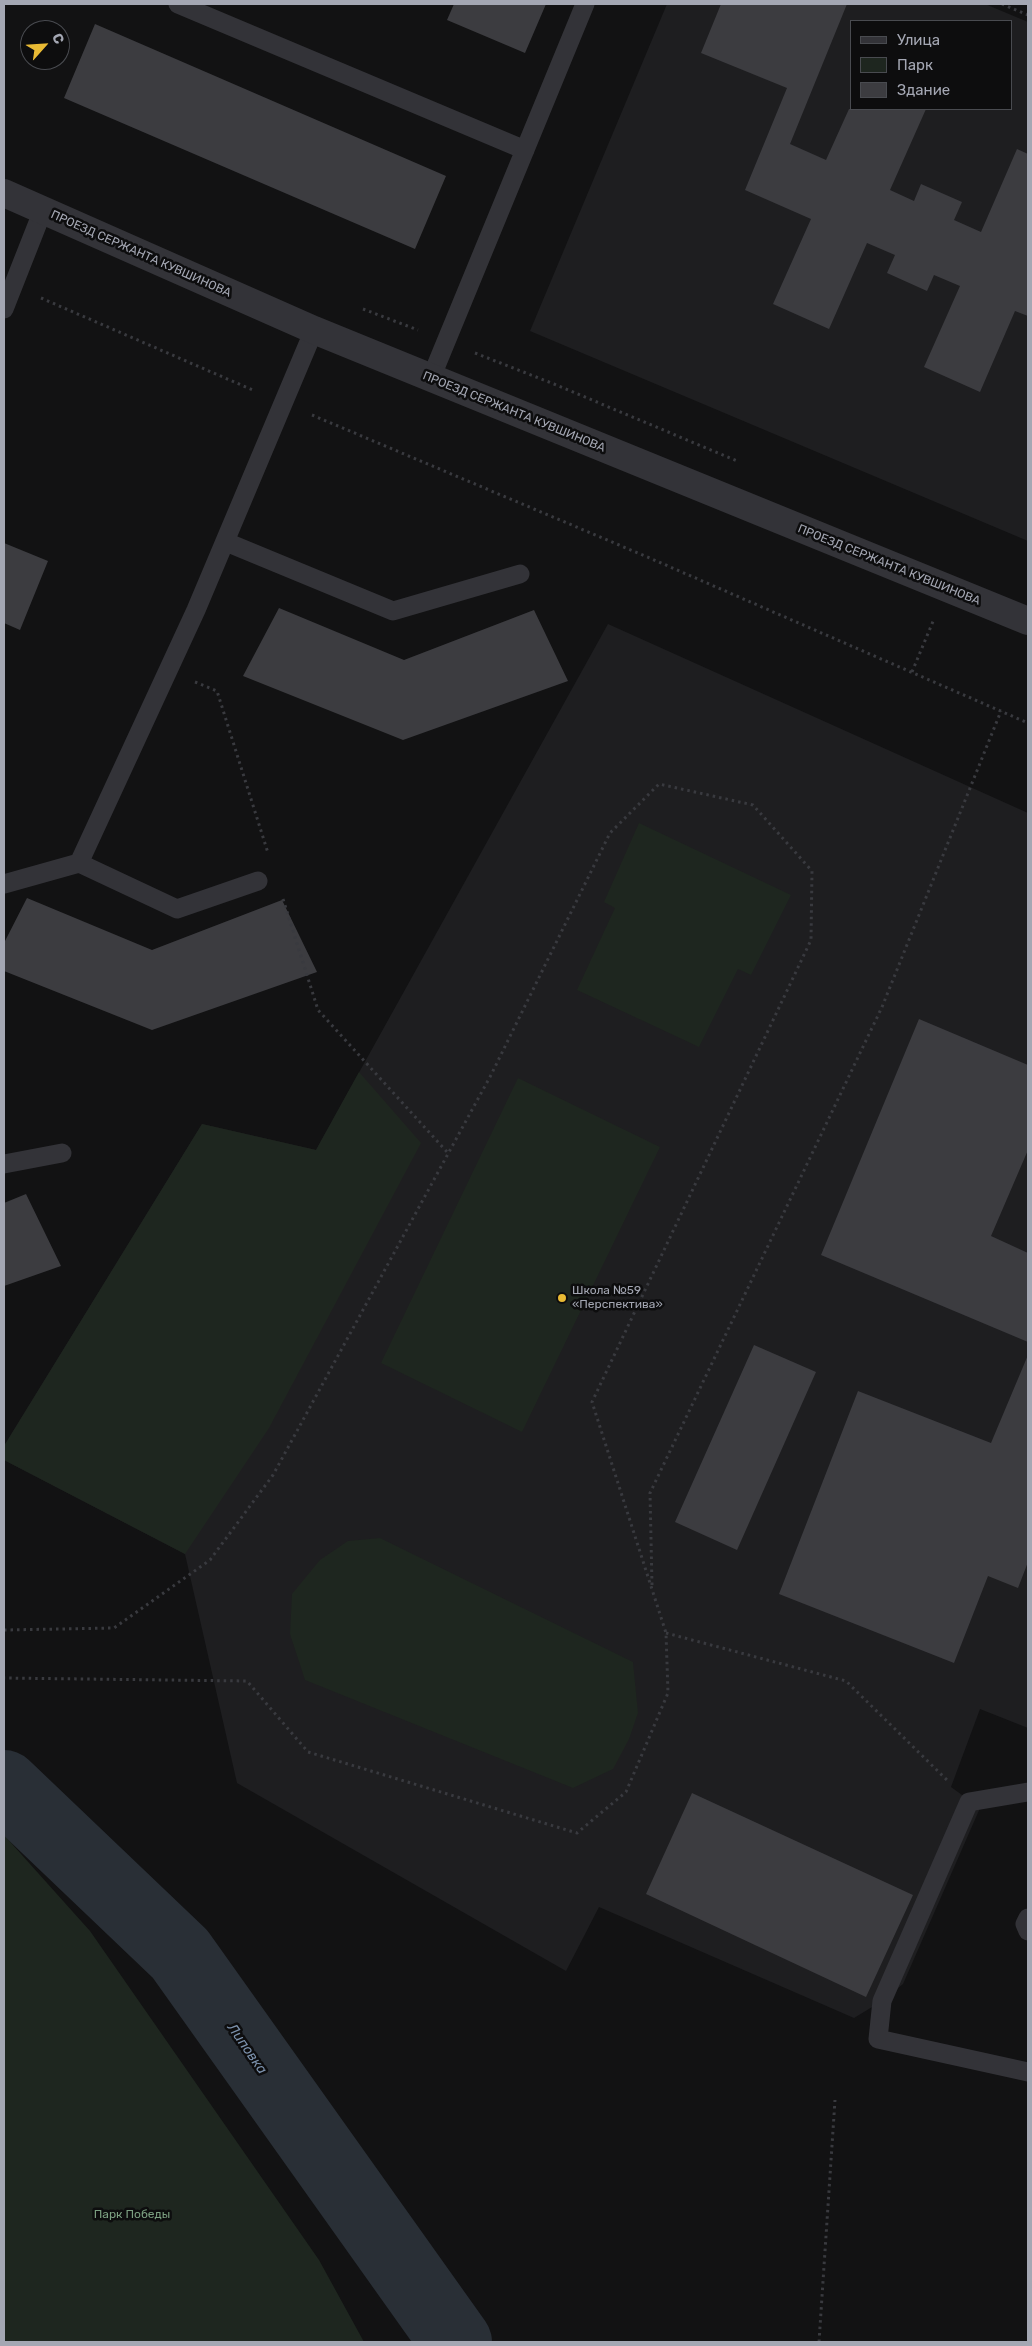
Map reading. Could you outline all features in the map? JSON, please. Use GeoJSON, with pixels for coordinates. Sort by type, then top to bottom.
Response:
{"type":"FeatureCollection","features":[{"type":"Feature","properties":{"kind":"street","name":"ПРОЕЗД СЕРЖАНТА КУВШИНОВА"},"geometry":{"type":"LineString","coordinates":[[4,193],[314,330],[1028,621]]}},
{"type":"Feature","properties":{"kind":"lane"},"geometry":{"type":"LineString","coordinates":[[178,4],[525,150]]}},
{"type":"Feature","properties":{"kind":"lane"},"geometry":{"type":"LineString","coordinates":[[431,378],[585,4]]}},
{"type":"Feature","properties":{"kind":"lane"},"geometry":{"type":"LineString","coordinates":[[4,309],[43,210]]}},
{"type":"Feature","properties":{"kind":"lane"},"geometry":{"type":"LineString","coordinates":[[79,863],[189,627],[314,330]]}},
{"type":"Feature","properties":{"kind":"lane"},"geometry":{"type":"LineString","coordinates":[[226,542],[394,611],[520,574]]}},
{"type":"Feature","properties":{"kind":"lane"},"geometry":{"type":"LineString","coordinates":[[4,884],[79,863],[177,909],[258,880]]}},
{"type":"Feature","properties":{"kind":"lane"},"geometry":{"type":"LineString","coordinates":[[4,1164],[62,1153]]}},
{"type":"Feature","properties":{"kind":"lane"},"geometry":{"type":"LineString","coordinates":[[1028,1792],[969,1802],[882,2001],[878,2039],[1028,2072]]}},
{"type":"Feature","properties":{"kind":"lane"},"geometry":{"type":"LineString","coordinates":[[1028,1918],[1025,1924],[1028,1931]]}},
{"type":"Feature","properties":{"kind":"path"},"geometry":{"type":"LineString","coordinates":[[1002,4],[1028,15]]}},
{"type":"Feature","properties":{"kind":"path"},"geometry":{"type":"LineString","coordinates":[[13,286],[636,552],[1028,723]]}},
{"type":"Feature","properties":{"kind":"path"},"geometry":{"type":"LineString","coordinates":[[652,1590],[650,1493],[882,1007],[1001,711]]}},
{"type":"Feature","properties":{"kind":"path"},"geometry":{"type":"LineString","coordinates":[[4,1630],[114,1628],[210,1560],[273,1475],[490,1075],[610,833],[659,784],[752,805],[812,872],[811,940],[592,1402],[666,1634],[668,1694],[626,1792],[577,1833],[308,1752],[247,1681],[4,1678]]}},
{"type":"Feature","properties":{"kind":"path"},"geometry":{"type":"LineString","coordinates":[[365,1063],[448,1153]]}},
{"type":"Feature","properties":{"kind":"path"},"geometry":{"type":"LineString","coordinates":[[666,1634],[846,1681],[969,1802]]}},
{"type":"Feature","properties":{"kind":"path"},"geometry":{"type":"LineString","coordinates":[[819,2342],[834,2100]]}},
{"type":"Feature","properties":{"kind":"shaded area"},"geometry":{"type":"Polygon","coordinates":[[[667,4],[985,4],[1028,22],[1028,541],[530,331],[667,4]]]}},
{"type":"Feature","properties":{"kind":"shaded area","name":"Школа №59 «Перспектива»"},"geometry":{"type":"Polygon","coordinates":[[[608,624],[1028,813],[1028,1728],[980,1709],[951,1787],[980,1808],[903,1984],[882,2001],[854,2018],[599,1907],[566,1971],[237,1783],[185,1554],[4,1460],[4,1446],[202,1124],[316,1150],[608,624]]]}},
{"type":"Feature","properties":{"kind":"green space"},"geometry":{"type":"Polygon","coordinates":[[[639,823],[791,895],[751,975],[738,969],[699,1047],[577,990],[615,908],[604,902],[639,823]]]}},
{"type":"Feature","properties":{"kind":"green space"},"geometry":{"type":"Polygon","coordinates":[[[359,1072],[421,1143],[269,1428],[185,1554],[4,1460],[4,1446],[202,1124],[316,1150],[359,1072]]]}},
{"type":"Feature","properties":{"kind":"green space"},"geometry":{"type":"Polygon","coordinates":[[[518,1078],[660,1147],[522,1432],[381,1363],[518,1078]]]}},
{"type":"Feature","properties":{"kind":"green space"},"geometry":{"type":"Polygon","coordinates":[[[380,1538],[633,1662],[638,1713],[629,1739],[613,1769],[573,1788],[305,1680],[290,1634],[292,1594],[320,1560],[348,1541],[380,1538]]]}},
{"type":"Feature","properties":{"kind":"green space","name":"Парк Победы"},"geometry":{"type":"Polygon","coordinates":[[[4,1835],[90,1931],[319,2260],[364,2342],[4,2342],[4,1835]]]}},
{"type":"Feature","properties":{"kind":"building"},"geometry":{"type":"Polygon","coordinates":[[[454,4],[546,4],[525,53],[447,20],[454,4]]]}},
{"type":"Feature","properties":{"kind":"building"},"geometry":{"type":"Polygon","coordinates":[[[721,4],[847,4],[790,144],[826,160],[849,109],[926,110],[890,190],[914,201],[921,184],[962,202],[954,220],[981,232],[1017,149],[1028,154],[1028,316],[1015,311],[980,392],[924,367],[960,286],[934,275],[927,291],[887,273],[895,255],[867,243],[829,329],[773,304],[811,219],[745,190],[787,88],[701,53],[721,4]]]}},
{"type":"Feature","properties":{"kind":"building"},"geometry":{"type":"Polygon","coordinates":[[[95,24],[446,176],[415,249],[64,98],[95,24]]]}},
{"type":"Feature","properties":{"kind":"building"},"geometry":{"type":"Polygon","coordinates":[[[4,543],[48,561],[20,630],[4,623],[4,543]]]}},
{"type":"Feature","properties":{"kind":"building"},"geometry":{"type":"Polygon","coordinates":[[[279,608],[404,660],[534,610],[568,681],[403,740],[243,676],[279,608]]]}},
{"type":"Feature","properties":{"kind":"building"},"geometry":{"type":"Polygon","coordinates":[[[27,898],[152,950],[282,900],[317,972],[152,1030],[4,971],[4,943],[27,898]]]}},
{"type":"Feature","properties":{"kind":"building"},"geometry":{"type":"Polygon","coordinates":[[[919,1019],[1028,1065],[1028,1150],[991,1236],[1028,1253],[1028,1342],[821,1255],[919,1019]]]}},
{"type":"Feature","properties":{"kind":"building"},"geometry":{"type":"Polygon","coordinates":[[[26,1194],[61,1266],[4,1286],[4,1203],[26,1194]]]}},
{"type":"Feature","properties":{"kind":"building"},"geometry":{"type":"Polygon","coordinates":[[[754,1345],[816,1372],[737,1550],[675,1522],[754,1345]]]}},
{"type":"Feature","properties":{"kind":"building"},"geometry":{"type":"Polygon","coordinates":[[[1028,1355],[1028,1562],[1018,1588],[988,1576],[954,1663],[779,1594],[858,1391],[991,1443],[1028,1355]]]}},
{"type":"Feature","properties":{"kind":"building"},"geometry":{"type":"Polygon","coordinates":[[[692,1793],[913,1895],[866,1997],[646,1894],[692,1793]]]}},
{"type":"Feature","properties":{"kind":"waterway","name":"Липовка"},"geometry":{"type":"LineString","coordinates":[[4,1786],[180,1954],[456,2342]]}},
{"type":"Feature","properties":{"kind":"place","name":"Школа №59 «Перспектива»"},"geometry":{"type":"Point","coordinates":[562,1298]}}]}
